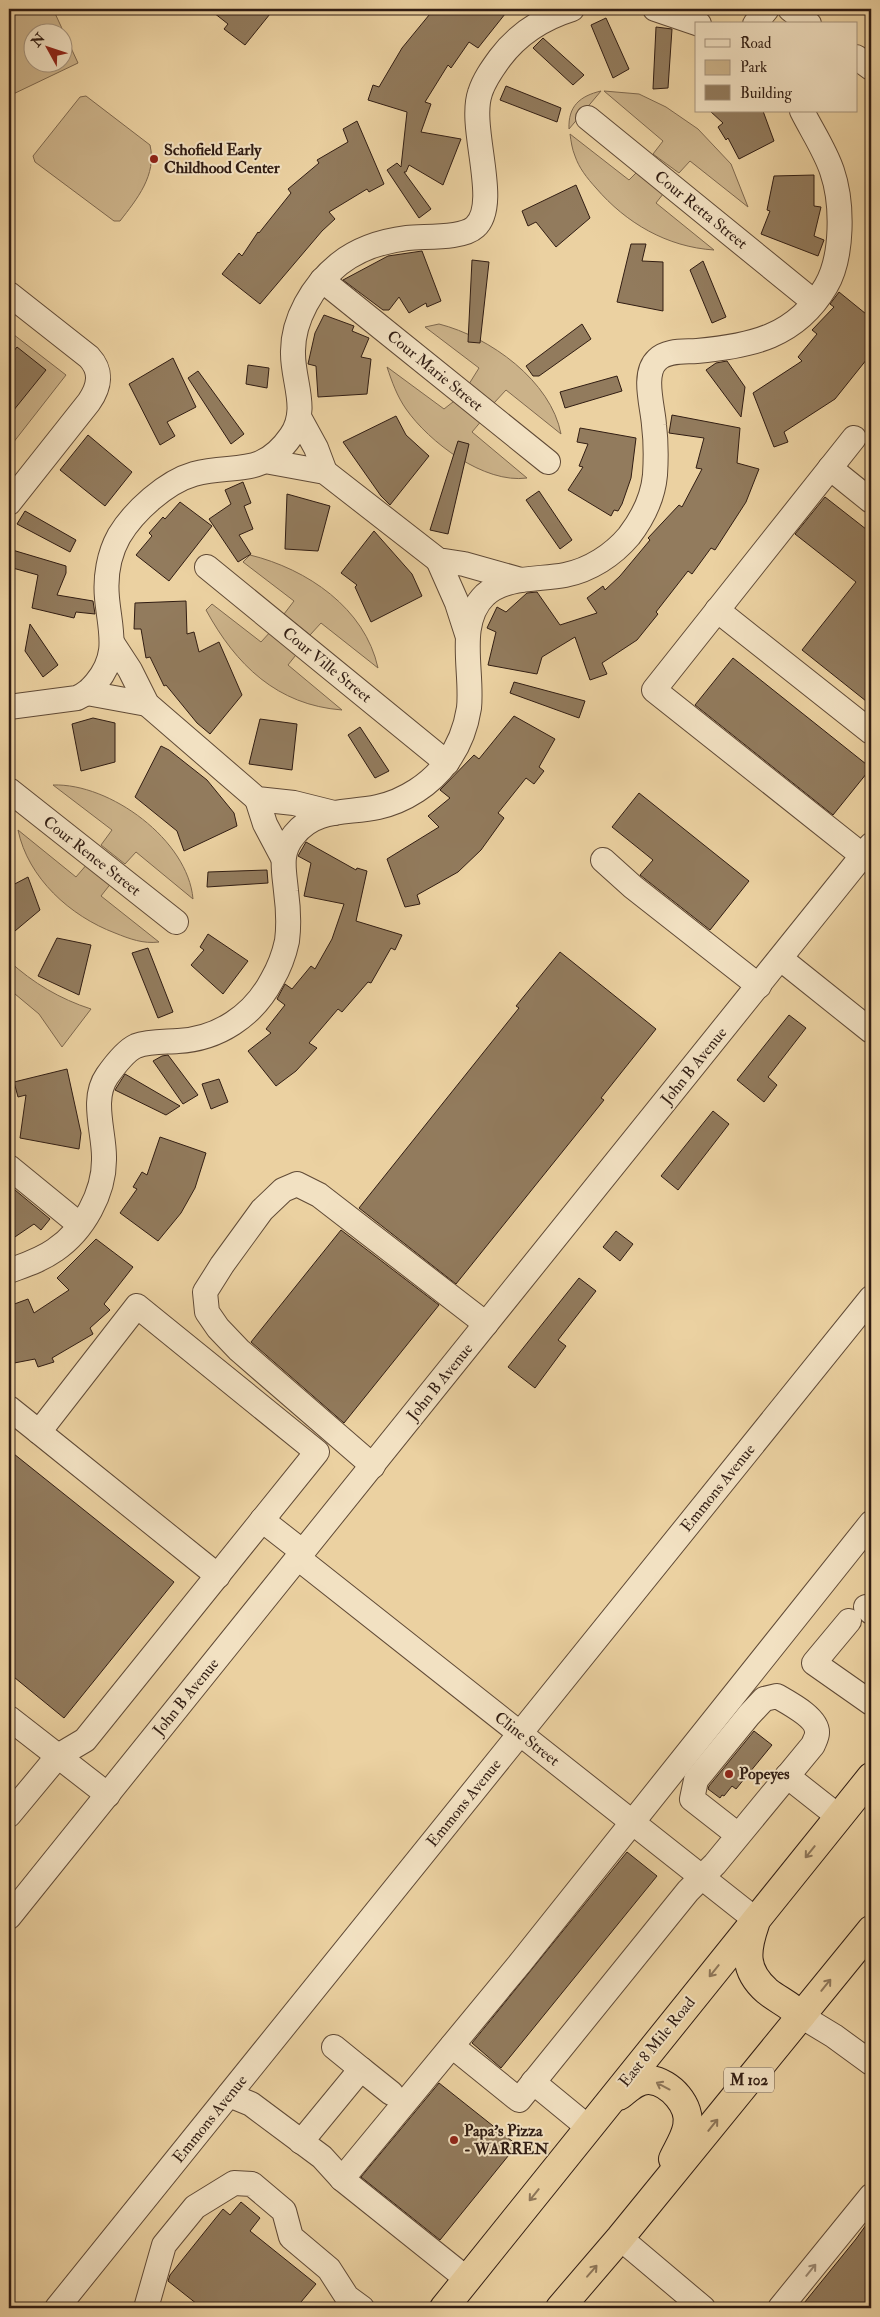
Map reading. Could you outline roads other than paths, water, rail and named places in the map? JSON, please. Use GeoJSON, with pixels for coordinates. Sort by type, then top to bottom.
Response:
{"type":"FeatureCollection","features":[{"type":"Feature","properties":{"kind":"highway","name":"East 8 Mile Road"},"geometry":{"type":"LineString","coordinates":[[444,2308],[871,1777]]}},
{"type":"Feature","properties":{"kind":"highway"},"geometry":{"type":"LineString","coordinates":[[756,1920],[746,1954],[751,1968],[758,1981],[767,1991],[787,2003],[801,2016]]}},
{"type":"Feature","properties":{"kind":"highway","name":"M 102"},"geometry":{"type":"LineString","coordinates":[[560,2308],[624,2234],[871,1930]]}},
{"type":"Feature","properties":{"kind":"highway"},"geometry":{"type":"LineString","coordinates":[[589,2128],[614,2100],[636,2083],[649,2080],[662,2084],[674,2093],[684,2106],[688,2118],[687,2128],[670,2164],[624,2234]]}},
{"type":"Feature","properties":{"kind":"street"},"geometry":{"type":"LineString","coordinates":[[87,693],[103,674],[111,657],[112,644],[107,596],[108,563],[120,535],[164,487],[195,474],[242,469],[265,461],[274,456],[293,434],[299,417],[300,399],[293,355],[294,338],[307,301],[322,280],[339,264],[371,246],[405,239],[463,234],[474,228],[483,216],[486,200],[477,116],[480,94],[489,72],[506,49],[528,29],[553,15],[572,9]]}},
{"type":"Feature","properties":{"kind":"street"},"geometry":{"type":"LineString","coordinates":[[654,9],[695,23]]}},
{"type":"Feature","properties":{"kind":"street"},"geometry":{"type":"LineString","coordinates":[[757,22],[767,9]]}},
{"type":"Feature","properties":{"kind":"street"},"geometry":{"type":"LineString","coordinates":[[858,59],[871,68]]}},
{"type":"Feature","properties":{"kind":"street"},"geometry":{"type":"LineString","coordinates":[[467,634],[471,614],[489,592],[502,585],[522,580],[565,575],[591,566],[616,550],[629,536],[642,516],[655,477],[655,428],[650,370],[655,361],[668,353],[722,348],[766,340],[784,329],[814,302],[825,289],[834,271],[839,235],[838,199],[832,173],[802,112]]}},
{"type":"Feature","properties":{"kind":"street","name":"Cour Retta Street"},"geometry":{"type":"LineString","coordinates":[[588,118],[814,302]]}},
{"type":"Feature","properties":{"kind":"street","name":"Cour Marie Street"},"geometry":{"type":"LineString","coordinates":[[322,280],[548,462]]}},
{"type":"Feature","properties":{"kind":"street"},"geometry":{"type":"LineString","coordinates":[[9,294],[89,357],[98,370],[99,381],[89,402],[9,503]]}},
{"type":"Feature","properties":{"kind":"street"},"geometry":{"type":"LineString","coordinates":[[299,417],[316,448],[325,472]]}},
{"type":"Feature","properties":{"kind":"street"},"geometry":{"type":"LineString","coordinates":[[854,438],[654,690],[867,851]]}},
{"type":"Feature","properties":{"kind":"street"},"geometry":{"type":"LineString","coordinates":[[9,1270],[51,1253],[63,1244],[90,1211],[100,1186],[105,1161],[99,1099],[100,1086],[127,1052],[137,1046],[202,1038],[223,1031],[244,1015],[270,985],[282,959],[287,938],[284,869],[291,839],[307,822],[321,814],[368,808],[403,799],[424,786],[447,763],[466,726],[469,705],[470,662],[467,634],[457,604],[438,560],[325,472],[265,461]]}},
{"type":"Feature","properties":{"kind":"street"},"geometry":{"type":"LineString","coordinates":[[830,468],[871,501]]}},
{"type":"Feature","properties":{"kind":"street"},"geometry":{"type":"LineString","coordinates":[[438,560],[464,564],[522,580]]}},
{"type":"Feature","properties":{"kind":"street","name":"Cour Ville Street"},"geometry":{"type":"LineString","coordinates":[[206,567],[447,763]]}},
{"type":"Feature","properties":{"kind":"street"},"geometry":{"type":"LineString","coordinates":[[717,610],[871,732]]}},
{"type":"Feature","properties":{"kind":"street"},"geometry":{"type":"LineString","coordinates":[[112,644],[130,670],[147,704],[257,799],[265,824],[284,869]]}},
{"type":"Feature","properties":{"kind":"street"},"geometry":{"type":"LineString","coordinates":[[9,707],[63,701],[87,693],[147,704]]}},
{"type":"Feature","properties":{"kind":"street","name":"Cour Renee Street"},"geometry":{"type":"LineString","coordinates":[[9,790],[176,922]]}},
{"type":"Feature","properties":{"kind":"street"},"geometry":{"type":"LineString","coordinates":[[257,799],[294,802],[334,813]]}},
{"type":"Feature","properties":{"kind":"street","name":"John B Avenue"},"geometry":{"type":"LineString","coordinates":[[9,1917],[867,851]]}},
{"type":"Feature","properties":{"kind":"street"},"geometry":{"type":"LineString","coordinates":[[603,860],[633,887],[759,986]]}},
{"type":"Feature","properties":{"kind":"street"},"geometry":{"type":"LineString","coordinates":[[780,959],[871,1031]]}},
{"type":"Feature","properties":{"kind":"street"},"geometry":{"type":"LineString","coordinates":[[9,1167],[80,1225]]}},
{"type":"Feature","properties":{"kind":"street"},"geometry":{"type":"LineString","coordinates":[[372,1466],[239,1350],[218,1328],[207,1312],[206,1292],[222,1265],[262,1210],[284,1190],[298,1184],[319,1194],[486,1324]]}},
{"type":"Feature","properties":{"kind":"street","name":"Emmons Avenue"},"geometry":{"type":"LineString","coordinates":[[57,2308],[871,1298]]}},
{"type":"Feature","properties":{"kind":"street"},"geometry":{"type":"LineString","coordinates":[[9,1815],[58,1756],[85,1740],[317,1452],[137,1306],[39,1432]]}},
{"type":"Feature","properties":{"kind":"street"},"geometry":{"type":"LineString","coordinates":[[9,1408],[218,1576]]}},
{"type":"Feature","properties":{"kind":"street","name":"Cline Street"},"geometry":{"type":"LineString","coordinates":[[262,1520],[301,1555],[520,1733],[756,1920]]}},
{"type":"Feature","properties":{"kind":"street"},"geometry":{"type":"LineString","coordinates":[[342,2179],[633,1822],[871,1523]]}},
{"type":"Feature","properties":{"kind":"street"},"geometry":{"type":"LineString","coordinates":[[862,1613],[814,1664],[871,1703]]}},
{"type":"Feature","properties":{"kind":"street"},"geometry":{"type":"LineString","coordinates":[[452,2046],[519,2100],[701,1875],[715,1864],[813,1744],[817,1733],[815,1726],[806,1715],[777,1696],[764,1699],[748,1715],[696,1780],[692,1799],[738,1835]]}},
{"type":"Feature","properties":{"kind":"street"},"geometry":{"type":"LineString","coordinates":[[9,1718],[108,1794]]}},
{"type":"Feature","properties":{"kind":"street"},"geometry":{"type":"LineString","coordinates":[[787,1776],[839,1817]]}},
{"type":"Feature","properties":{"kind":"street"},"geometry":{"type":"LineString","coordinates":[[801,2016],[834,2036],[871,2063]]}},
{"type":"Feature","properties":{"kind":"street"},"geometry":{"type":"LineString","coordinates":[[334,2047],[391,2093]]}},
{"type":"Feature","properties":{"kind":"street"},"geometry":{"type":"LineString","coordinates":[[302,2142],[361,2069]]}},
{"type":"Feature","properties":{"kind":"street"},"geometry":{"type":"LineString","coordinates":[[533,2082],[589,2128]]}},
{"type":"Feature","properties":{"kind":"street"},"geometry":{"type":"LineString","coordinates":[[229,2095],[251,2104],[322,2157],[342,2179],[467,2279]]}},
{"type":"Feature","properties":{"kind":"street"},"geometry":{"type":"LineString","coordinates":[[147,2308],[164,2245],[195,2207],[234,2183],[252,2184],[284,2211],[292,2237],[329,2269],[349,2305]]}},
{"type":"Feature","properties":{"kind":"street"},"geometry":{"type":"LineString","coordinates":[[780,2308],[871,2196]]}},
{"type":"Feature","properties":{"kind":"street"},"geometry":{"type":"LineString","coordinates":[[624,2234],[703,2308]]}},
{"type":"Feature","properties":{"kind":"place","name":"Schofield Early Childhood Center"},"geometry":{"type":"Point","coordinates":[154,159]}},
{"type":"Feature","properties":{"kind":"place","name":"Popeyes"},"geometry":{"type":"Point","coordinates":[729,1774]}},
{"type":"Feature","properties":{"kind":"place","name":"Papa's Pizza - WARREN"},"geometry":{"type":"Point","coordinates":[454,2140]}}]}
